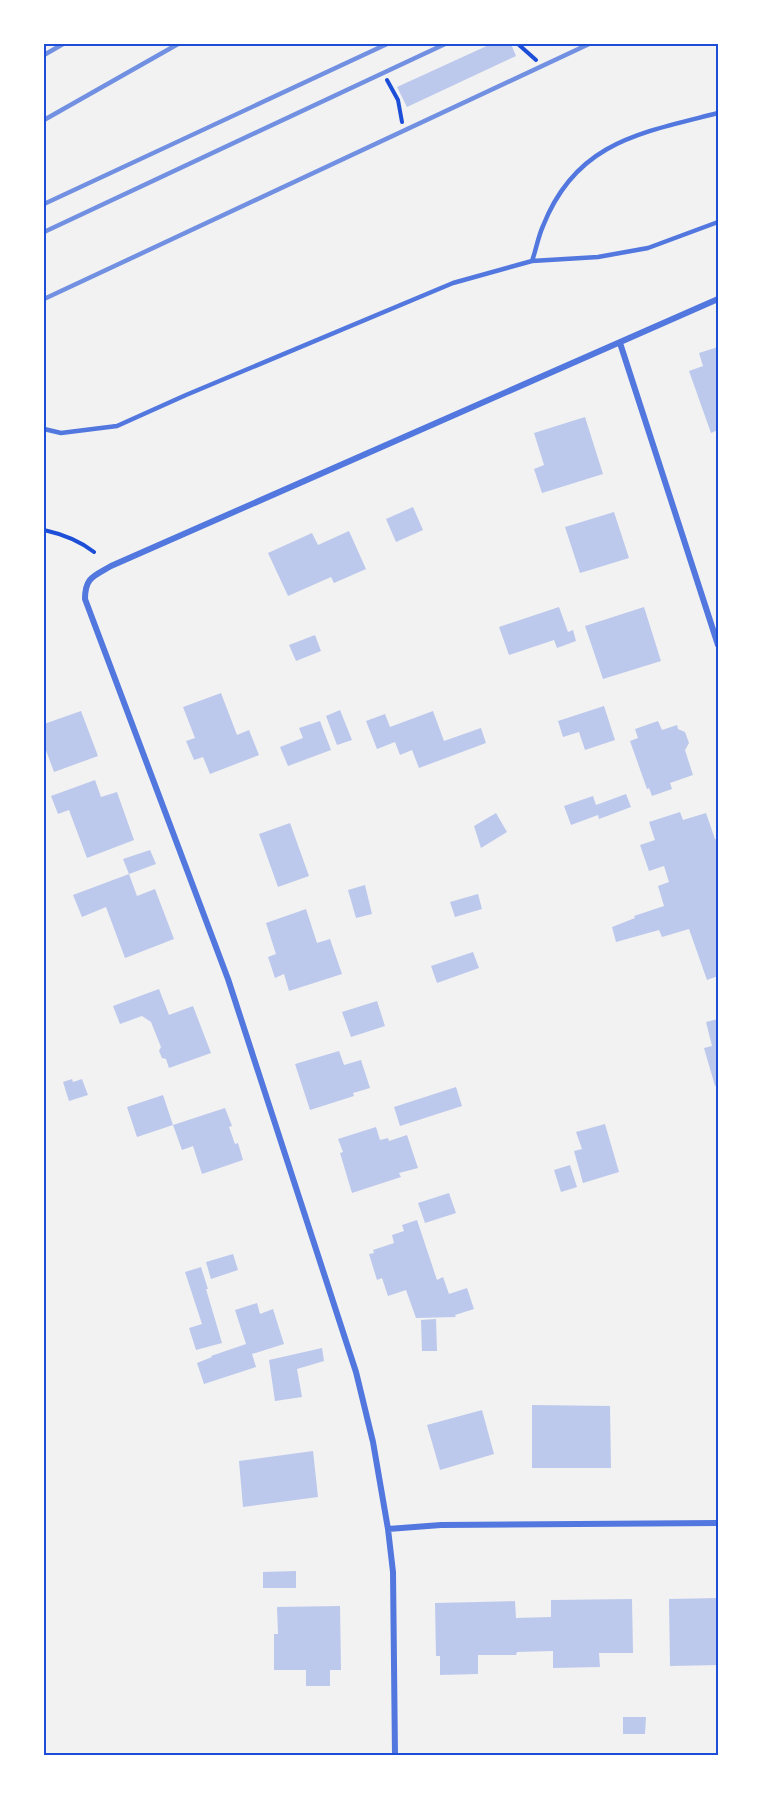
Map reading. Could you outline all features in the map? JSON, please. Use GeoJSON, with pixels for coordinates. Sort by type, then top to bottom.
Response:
{"type":"FeatureCollection","features":[{"type":"Feature","properties":{"kind":"street"},"geometry":{"type":"LineString","coordinates":[[395,1755],[393,1572],[373,1442],[356,1372],[228,979],[85,599],[85,588],[89,579],[111,566],[718,299]]}},
{"type":"Feature","properties":{"kind":"street"},"geometry":{"type":"LineString","coordinates":[[620,343],[718,645]]}},
{"type":"Feature","properties":{"kind":"street"},"geometry":{"type":"LineString","coordinates":[[388,1529],[441,1525],[718,1523]]}},
{"type":"Feature","properties":{"kind":"lane"},"geometry":{"type":"LineString","coordinates":[[532,261],[551,207],[571,177],[600,152],[623,141],[662,128],[718,113]]}},
{"type":"Feature","properties":{"kind":"lane"},"geometry":{"type":"LineString","coordinates":[[44,429],[61,433],[117,426],[453,283],[532,261],[566,260],[648,248],[718,222]]}},
{"type":"Feature","properties":{"kind":"path"},"geometry":{"type":"LineString","coordinates":[[519,44],[536,60]]}},
{"type":"Feature","properties":{"kind":"path"},"geometry":{"type":"LineString","coordinates":[[387,80],[398,100],[402,122]]}},
{"type":"Feature","properties":{"kind":"path"},"geometry":{"type":"LineString","coordinates":[[44,530],[85,545],[111,566]]}},
{"type":"Feature","properties":{"kind":"building"},"geometry":{"type":"Polygon","coordinates":[[[491,44],[511,44],[516,56],[407,107],[397,87],[491,44]]]}},
{"type":"Feature","properties":{"kind":"building"},"geometry":{"type":"Polygon","coordinates":[[[718,347],[718,430],[711,433],[689,371],[703,366],[699,353],[718,347]]]}},
{"type":"Feature","properties":{"kind":"building"},"geometry":{"type":"Polygon","coordinates":[[[585,417],[603,474],[542,493],[534,469],[544,465],[534,433],[585,417]]]}},
{"type":"Feature","properties":{"kind":"building"},"geometry":{"type":"Polygon","coordinates":[[[413,507],[423,530],[396,542],[386,519],[413,507]]]}},
{"type":"Feature","properties":{"kind":"building"},"geometry":{"type":"Polygon","coordinates":[[[614,512],[629,558],[580,573],[565,527],[614,512]]]}},
{"type":"Feature","properties":{"kind":"building"},"geometry":{"type":"Polygon","coordinates":[[[349,531],[366,569],[334,583],[331,577],[288,596],[268,553],[312,533],[318,545],[349,531]]]}},
{"type":"Feature","properties":{"kind":"building"},"geometry":{"type":"Polygon","coordinates":[[[559,607],[568,632],[573,630],[576,641],[557,648],[554,640],[509,655],[499,627],[559,607]]]}},
{"type":"Feature","properties":{"kind":"building"},"geometry":{"type":"Polygon","coordinates":[[[644,607],[661,661],[603,679],[585,626],[644,607]]]}},
{"type":"Feature","properties":{"kind":"building"},"geometry":{"type":"Polygon","coordinates":[[[315,635],[321,651],[296,661],[289,645],[315,635]]]}},
{"type":"Feature","properties":{"kind":"building"},"geometry":{"type":"Polygon","coordinates":[[[221,693],[237,735],[249,730],[259,755],[210,774],[203,757],[194,760],[186,741],[195,738],[183,707],[221,693]]]}},
{"type":"Feature","properties":{"kind":"building"},"geometry":{"type":"Polygon","coordinates":[[[604,706],[615,740],[585,750],[579,732],[563,737],[558,721],[604,706]]]}},
{"type":"Feature","properties":{"kind":"building"},"geometry":{"type":"Polygon","coordinates":[[[340,710],[352,740],[337,745],[326,716],[340,710]]]}},
{"type":"Feature","properties":{"kind":"building"},"geometry":{"type":"Polygon","coordinates":[[[81,711],[98,756],[54,772],[44,745],[44,724],[81,711]]]}},
{"type":"Feature","properties":{"kind":"building"},"geometry":{"type":"Polygon","coordinates":[[[433,711],[444,741],[481,728],[486,743],[419,768],[412,750],[400,755],[395,742],[377,749],[366,721],[385,714],[390,727],[433,711]]]}},
{"type":"Feature","properties":{"kind":"building"},"geometry":{"type":"Polygon","coordinates":[[[320,721],[331,750],[288,766],[280,747],[303,738],[299,728],[320,721]]]}},
{"type":"Feature","properties":{"kind":"building"},"geometry":{"type":"Polygon","coordinates":[[[658,721],[662,730],[677,725],[678,729],[685,732],[689,743],[685,750],[693,775],[670,783],[672,789],[652,796],[649,788],[647,789],[630,741],[638,738],[635,729],[658,721]]]}},
{"type":"Feature","properties":{"kind":"building"},"geometry":{"type":"Polygon","coordinates":[[[95,780],[101,797],[117,792],[134,840],[87,858],[69,810],[58,814],[51,796],[95,780]]]}},
{"type":"Feature","properties":{"kind":"building"},"geometry":{"type":"Polygon","coordinates":[[[626,794],[631,807],[599,819],[598,815],[571,825],[564,806],[593,796],[596,805],[626,794]]]}},
{"type":"Feature","properties":{"kind":"building"},"geometry":{"type":"Polygon","coordinates":[[[680,812],[683,820],[706,813],[715,839],[718,840],[718,976],[707,980],[689,929],[662,937],[659,930],[616,942],[612,927],[635,918],[634,916],[664,906],[658,886],[669,882],[664,866],[649,871],[640,845],[655,840],[649,822],[680,812]]]}},
{"type":"Feature","properties":{"kind":"building"},"geometry":{"type":"Polygon","coordinates":[[[496,813],[507,832],[481,848],[474,826],[496,813]]]}},
{"type":"Feature","properties":{"kind":"building"},"geometry":{"type":"Polygon","coordinates":[[[290,823],[309,876],[278,887],[259,834],[290,823]]]}},
{"type":"Feature","properties":{"kind":"building"},"geometry":{"type":"Polygon","coordinates":[[[150,850],[156,864],[129,874],[123,859],[150,850]]]}},
{"type":"Feature","properties":{"kind":"building"},"geometry":{"type":"Polygon","coordinates":[[[129,874],[137,896],[155,889],[174,939],[125,958],[106,907],[82,917],[73,895],[129,874]]]}},
{"type":"Feature","properties":{"kind":"building"},"geometry":{"type":"Polygon","coordinates":[[[365,885],[372,914],[356,918],[348,890],[365,885]]]}},
{"type":"Feature","properties":{"kind":"building"},"geometry":{"type":"Polygon","coordinates":[[[478,894],[482,909],[455,917],[450,902],[478,894]]]}},
{"type":"Feature","properties":{"kind":"building"},"geometry":{"type":"Polygon","coordinates":[[[306,909],[317,943],[330,939],[342,974],[289,991],[284,974],[275,978],[268,957],[276,954],[266,923],[306,909]]]}},
{"type":"Feature","properties":{"kind":"building"},"geometry":{"type":"Polygon","coordinates":[[[473,952],[479,968],[437,983],[431,966],[473,952]]]}},
{"type":"Feature","properties":{"kind":"building"},"geometry":{"type":"Polygon","coordinates":[[[159,989],[169,1015],[193,1006],[211,1053],[169,1068],[166,1059],[162,1058],[159,1051],[161,1047],[151,1022],[142,1016],[120,1024],[113,1006],[159,989]]]}},
{"type":"Feature","properties":{"kind":"building"},"geometry":{"type":"Polygon","coordinates":[[[377,1001],[385,1026],[351,1037],[342,1012],[377,1001]]]}},
{"type":"Feature","properties":{"kind":"building"},"geometry":{"type":"Polygon","coordinates":[[[718,1019],[718,1085],[715,1086],[704,1048],[712,1046],[706,1022],[718,1019]]]}},
{"type":"Feature","properties":{"kind":"building"},"geometry":{"type":"Polygon","coordinates":[[[339,1051],[344,1065],[361,1060],[370,1088],[353,1093],[354,1096],[310,1110],[295,1064],[339,1051]]]}},
{"type":"Feature","properties":{"kind":"building"},"geometry":{"type":"Polygon","coordinates":[[[72,1079],[73,1082],[82,1079],[88,1095],[69,1101],[63,1082],[72,1079]]]}},
{"type":"Feature","properties":{"kind":"building"},"geometry":{"type":"Polygon","coordinates":[[[456,1087],[462,1106],[400,1126],[394,1107],[456,1087]]]}},
{"type":"Feature","properties":{"kind":"building"},"geometry":{"type":"Polygon","coordinates":[[[163,1095],[173,1125],[137,1137],[127,1107],[163,1095]]]}},
{"type":"Feature","properties":{"kind":"building"},"geometry":{"type":"Polygon","coordinates":[[[225,1108],[232,1126],[229,1127],[235,1144],[238,1143],[243,1160],[202,1174],[193,1146],[182,1150],[173,1125],[225,1108]]]}},
{"type":"Feature","properties":{"kind":"building"},"geometry":{"type":"Polygon","coordinates":[[[605,1124],[619,1172],[583,1183],[574,1151],[582,1149],[576,1132],[605,1124]]]}},
{"type":"Feature","properties":{"kind":"building"},"geometry":{"type":"Polygon","coordinates":[[[376,1127],[380,1140],[388,1138],[389,1141],[407,1135],[418,1168],[399,1173],[401,1177],[352,1193],[338,1139],[376,1127]]]}},
{"type":"Feature","properties":{"kind":"building"},"geometry":{"type":"Polygon","coordinates":[[[570,1165],[577,1187],[561,1192],[554,1170],[570,1165]]]}},
{"type":"Feature","properties":{"kind":"building"},"geometry":{"type":"Polygon","coordinates":[[[449,1193],[456,1213],[425,1223],[418,1203],[449,1193]]]}},
{"type":"Feature","properties":{"kind":"building"},"geometry":{"type":"Polygon","coordinates":[[[417,1220],[437,1280],[443,1277],[449,1294],[467,1288],[474,1309],[455,1315],[456,1317],[416,1318],[406,1290],[388,1296],[382,1278],[377,1280],[369,1254],[374,1253],[373,1250],[394,1243],[392,1235],[404,1231],[402,1225],[417,1220]]]}},
{"type":"Feature","properties":{"kind":"building"},"geometry":{"type":"Polygon","coordinates":[[[233,1254],[238,1270],[211,1279],[206,1262],[233,1254]]]}},
{"type":"Feature","properties":{"kind":"building"},"geometry":{"type":"Polygon","coordinates":[[[201,1267],[222,1343],[196,1350],[189,1328],[202,1324],[185,1272],[201,1267]]]}},
{"type":"Feature","properties":{"kind":"building"},"geometry":{"type":"Polygon","coordinates":[[[257,1303],[260,1314],[273,1309],[284,1344],[252,1354],[256,1367],[204,1384],[197,1363],[246,1344],[235,1310],[257,1303]]]}},
{"type":"Feature","properties":{"kind":"building"},"geometry":{"type":"Polygon","coordinates":[[[436,1319],[437,1351],[422,1351],[421,1320],[436,1319]]]}},
{"type":"Feature","properties":{"kind":"building"},"geometry":{"type":"Polygon","coordinates":[[[322,1348],[324,1361],[297,1369],[302,1397],[275,1401],[269,1360],[322,1348]]]}},
{"type":"Feature","properties":{"kind":"building"},"geometry":{"type":"Polygon","coordinates":[[[532,1405],[610,1406],[611,1468],[532,1468],[532,1405]]]}},
{"type":"Feature","properties":{"kind":"building"},"geometry":{"type":"Polygon","coordinates":[[[482,1410],[494,1454],[440,1470],[427,1425],[482,1410]]]}},
{"type":"Feature","properties":{"kind":"building"},"geometry":{"type":"Polygon","coordinates":[[[313,1451],[318,1497],[243,1507],[239,1461],[313,1451]]]}},
{"type":"Feature","properties":{"kind":"building"},"geometry":{"type":"Polygon","coordinates":[[[296,1571],[296,1588],[263,1588],[263,1572],[296,1571]]]}},
{"type":"Feature","properties":{"kind":"building"},"geometry":{"type":"Polygon","coordinates":[[[718,1598],[718,1665],[670,1666],[669,1599],[718,1598]]]}},
{"type":"Feature","properties":{"kind":"building"},"geometry":{"type":"Polygon","coordinates":[[[632,1599],[633,1653],[599,1653],[600,1667],[553,1668],[553,1651],[517,1652],[516,1655],[478,1655],[478,1674],[440,1675],[440,1656],[436,1656],[435,1603],[515,1601],[516,1618],[551,1617],[551,1600],[632,1599]]]}},
{"type":"Feature","properties":{"kind":"building"},"geometry":{"type":"Polygon","coordinates":[[[340,1606],[341,1670],[330,1670],[330,1686],[306,1686],[306,1670],[274,1670],[274,1634],[278,1634],[277,1607],[340,1606]]]}},
{"type":"Feature","properties":{"kind":"building"},"geometry":{"type":"Polygon","coordinates":[[[623,1717],[646,1717],[645,1734],[623,1734],[623,1717]]]}},
{"type":"Feature","properties":{"kind":"railway"},"geometry":{"type":"LineString","coordinates":[[44,55],[63,44]]}},
{"type":"Feature","properties":{"kind":"railway"},"geometry":{"type":"LineString","coordinates":[[44,120],[178,44]]}},
{"type":"Feature","properties":{"kind":"railway"},"geometry":{"type":"LineString","coordinates":[[44,204],[387,44]]}},
{"type":"Feature","properties":{"kind":"railway"},"geometry":{"type":"LineString","coordinates":[[44,232],[445,44]]}},
{"type":"Feature","properties":{"kind":"railway"},"geometry":{"type":"LineString","coordinates":[[44,299],[589,44]]}}]}
